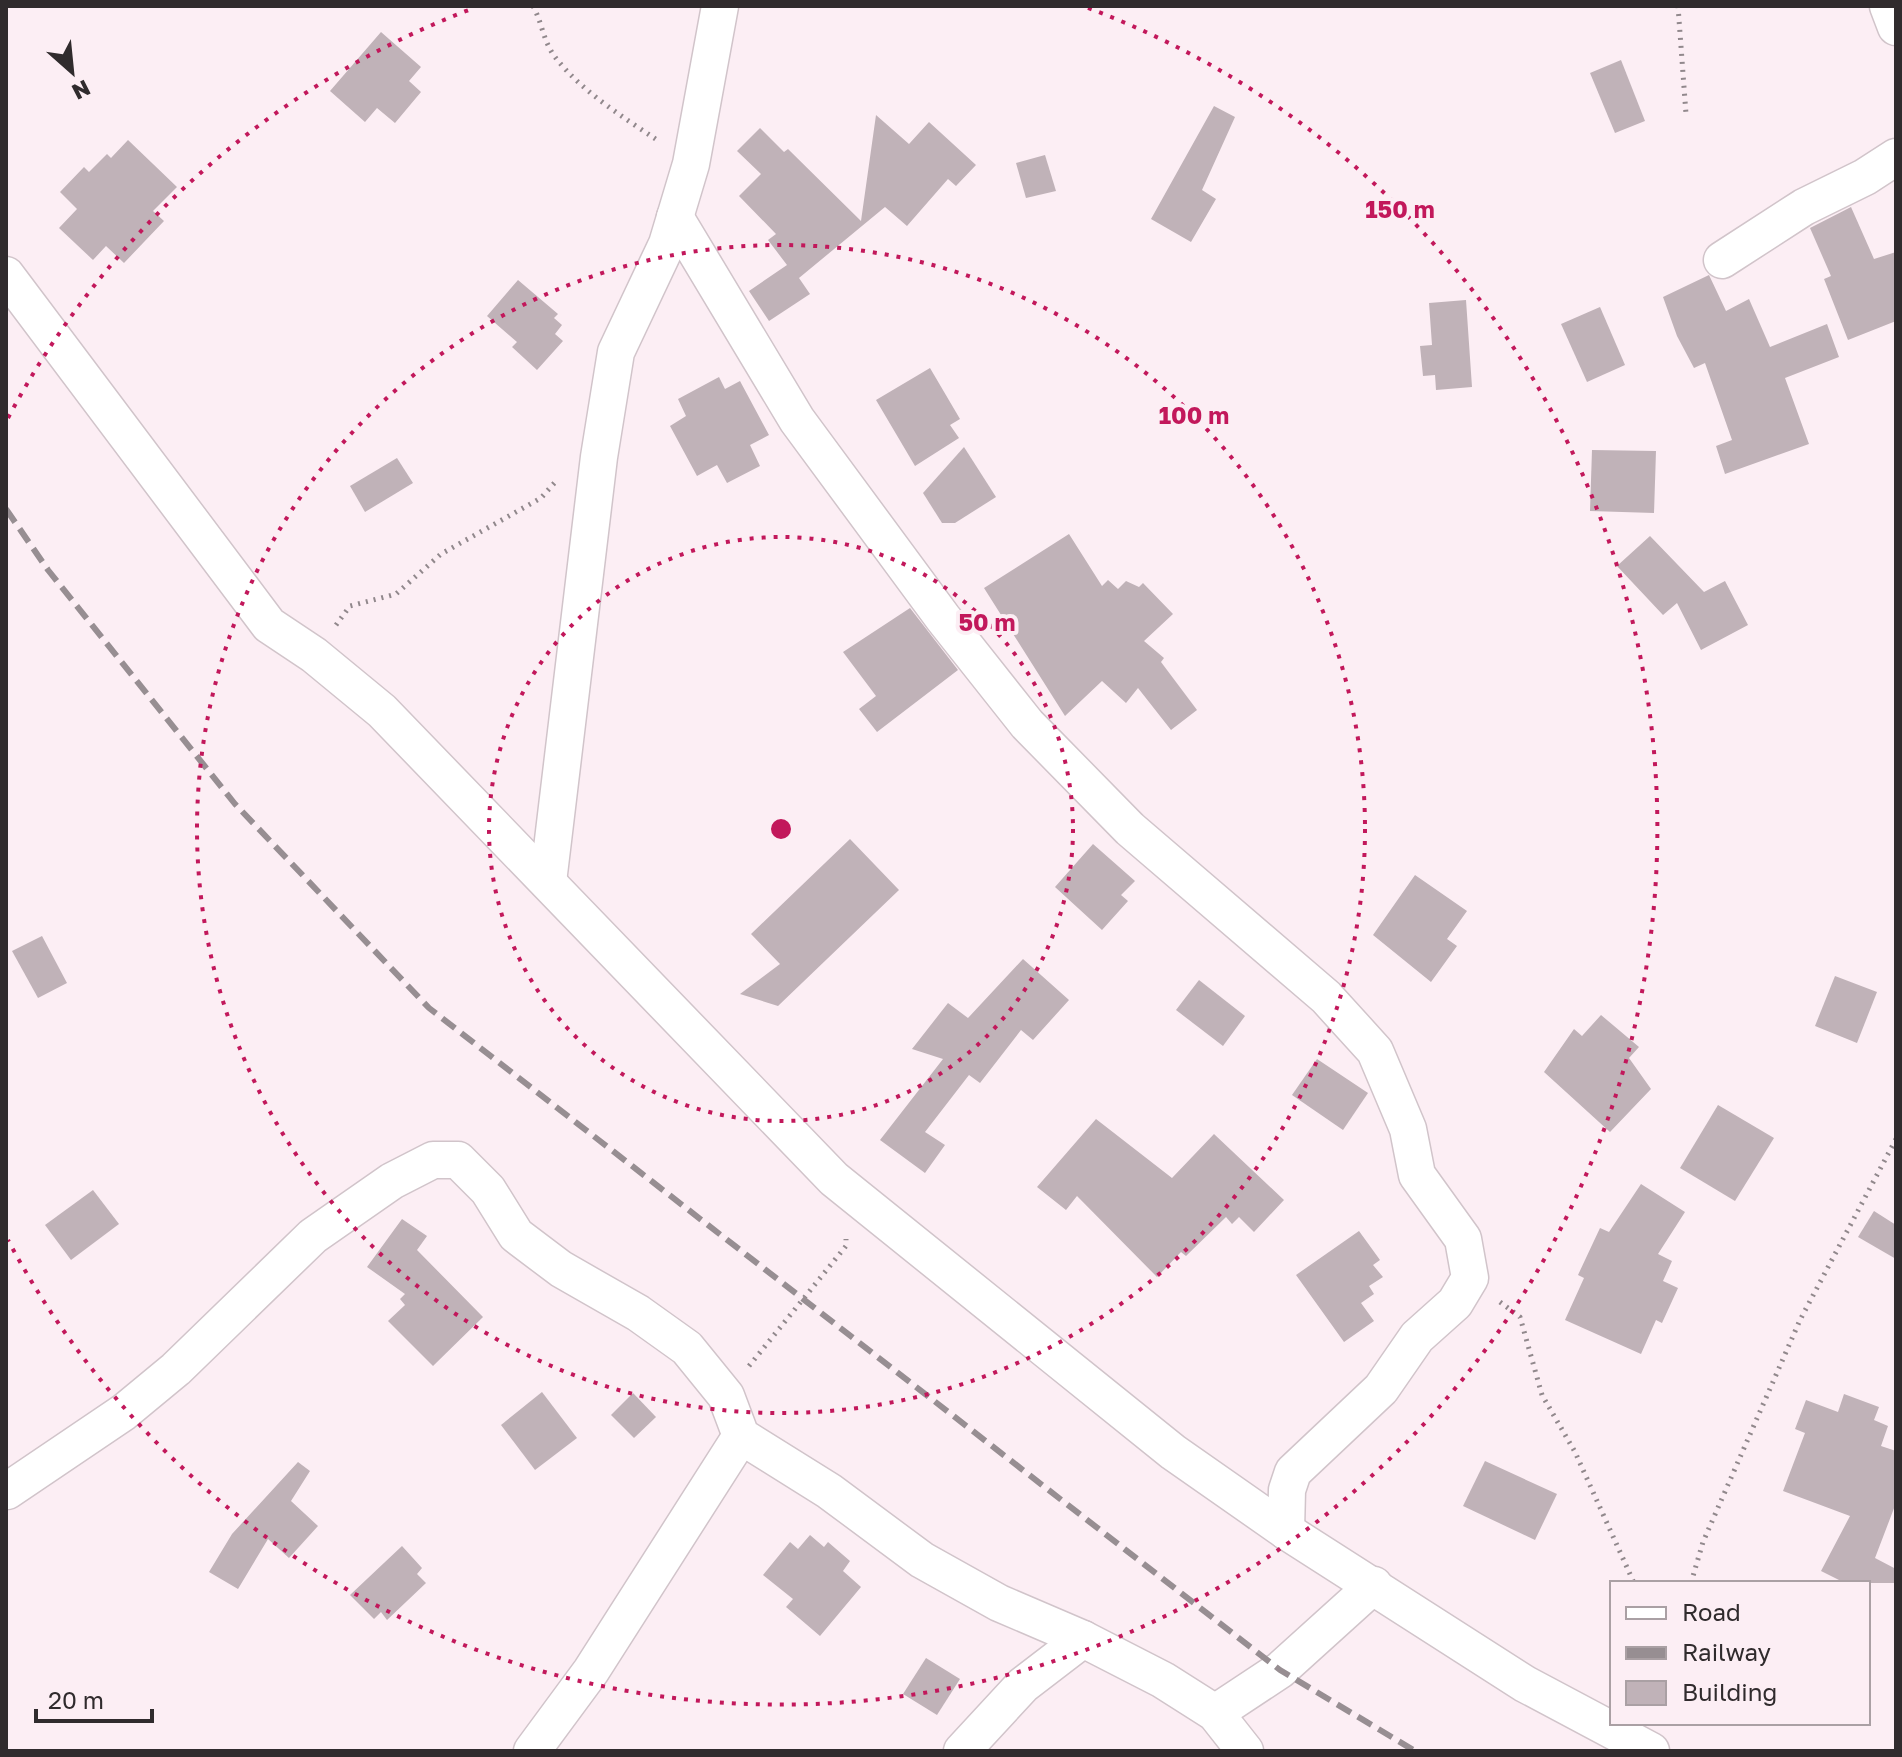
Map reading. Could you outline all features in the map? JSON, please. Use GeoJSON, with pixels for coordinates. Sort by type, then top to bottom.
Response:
{"type":"FeatureCollection","features":[{"type":"Feature","properties":{"kind":"street"},"geometry":{"type":"LineString","coordinates":[[548,882],[599,457],[616,352],[667,244],[691,164],[720,6]]}},
{"type":"Feature","properties":{"kind":"street"},"geometry":{"type":"LineString","coordinates":[[1888,6],[1896,27]]}},
{"type":"Feature","properties":{"kind":"street"},"geometry":{"type":"LineString","coordinates":[[1722,260],[1804,207],[1865,177],[1896,157]]}},
{"type":"Feature","properties":{"kind":"street"},"geometry":{"type":"LineString","coordinates":[[675,217],[797,420],[943,618],[1027,724],[1130,829],[1326,997],[1375,1051],[1408,1129],[1417,1175],[1463,1239],[1470,1278],[1455,1303],[1417,1337],[1381,1389],[1293,1472],[1287,1490],[1286,1531]]}},
{"type":"Feature","properties":{"kind":"street"},"geometry":{"type":"LineString","coordinates":[[6,275],[269,625],[314,655],[382,711],[843,1186],[1173,1452],[1286,1531],[1525,1684],[1651,1751]]}},
{"type":"Feature","properties":{"kind":"street"},"geometry":{"type":"LineString","coordinates":[[7,1491],[124,1412],[176,1369],[313,1236],[392,1181],[433,1160],[458,1160],[488,1190],[516,1235],[561,1269],[638,1313],[687,1348],[726,1396],[741,1436],[829,1491],[922,1560],[999,1603],[1083,1639],[1163,1680],[1215,1713],[1245,1751]]}},
{"type":"Feature","properties":{"kind":"street"},"geometry":{"type":"LineString","coordinates":[[532,1751],[591,1671],[741,1436]]}},
{"type":"Feature","properties":{"kind":"street"},"geometry":{"type":"LineString","coordinates":[[1215,1713],[1280,1670],[1374,1585]]}},
{"type":"Feature","properties":{"kind":"street"},"geometry":{"type":"LineString","coordinates":[[962,1751],[1023,1685],[1083,1639]]}},
{"type":"Feature","properties":{"kind":"path"},"geometry":{"type":"LineString","coordinates":[[533,6],[541,33],[555,58],[597,97],[691,164]]}},
{"type":"Feature","properties":{"kind":"path"},"geometry":{"type":"LineString","coordinates":[[1678,6],[1686,114]]}},
{"type":"Feature","properties":{"kind":"path"},"geometry":{"type":"LineString","coordinates":[[314,655],[350,606],[396,594],[441,554],[541,498],[566,470],[599,457]]}},
{"type":"Feature","properties":{"kind":"path"},"geometry":{"type":"LineString","coordinates":[[1692,1581],[1703,1542],[1800,1320],[1896,1139]]}},
{"type":"Feature","properties":{"kind":"path"},"geometry":{"type":"LineString","coordinates":[[726,1396],[846,1246],[843,1186]]}},
{"type":"Feature","properties":{"kind":"path"},"geometry":{"type":"LineString","coordinates":[[1470,1278],[1520,1317],[1542,1395],[1575,1452],[1633,1581]]}},
{"type":"Feature","properties":{"kind":"building"},"geometry":{"type":"Polygon","coordinates":[[[381,32],[421,67],[409,81],[421,92],[395,123],[377,108],[365,122],[330,91],[381,32]]]}},
{"type":"Feature","properties":{"kind":"building"},"geometry":{"type":"Polygon","coordinates":[[[1621,60],[1645,121],[1615,133],[1590,73],[1621,60]]]}},
{"type":"Feature","properties":{"kind":"building"},"geometry":{"type":"Polygon","coordinates":[[[1214,106],[1235,117],[1202,190],[1216,199],[1191,242],[1151,219],[1214,106]]]}},
{"type":"Feature","properties":{"kind":"building"},"geometry":{"type":"Polygon","coordinates":[[[876,115],[909,144],[929,122],[976,165],[956,186],[948,179],[907,226],[885,207],[799,278],[810,294],[769,321],[749,291],[787,265],[768,240],[776,234],[739,196],[761,174],[737,151],[760,128],[784,152],[788,149],[861,221],[876,115]]]}},
{"type":"Feature","properties":{"kind":"building"},"geometry":{"type":"Polygon","coordinates":[[[128,140],[177,187],[153,211],[164,221],[124,263],[106,246],[93,260],[59,228],[77,209],[60,192],[84,167],[89,172],[107,154],[111,158],[128,140]]]}},
{"type":"Feature","properties":{"kind":"building"},"geometry":{"type":"Polygon","coordinates":[[[1045,155],[1056,191],[1026,198],[1016,163],[1045,155]]]}},
{"type":"Feature","properties":{"kind":"building"},"geometry":{"type":"Polygon","coordinates":[[[1851,207],[1874,259],[1896,252],[1896,321],[1848,340],[1824,279],[1831,276],[1810,228],[1851,207]]]}},
{"type":"Feature","properties":{"kind":"building"},"geometry":{"type":"Polygon","coordinates":[[[1709,275],[1726,311],[1749,299],[1770,347],[1827,324],[1839,357],[1785,378],[1809,444],[1725,474],[1716,446],[1732,440],[1705,363],[1694,368],[1677,336],[1663,297],[1709,275]]]}},
{"type":"Feature","properties":{"kind":"building"},"geometry":{"type":"Polygon","coordinates":[[[518,280],[558,314],[554,318],[562,325],[555,334],[563,341],[537,370],[512,347],[517,342],[487,316],[518,280]]]}},
{"type":"Feature","properties":{"kind":"building"},"geometry":{"type":"Polygon","coordinates":[[[1466,300],[1472,387],[1436,390],[1435,375],[1423,376],[1420,346],[1432,345],[1429,303],[1466,300]]]}},
{"type":"Feature","properties":{"kind":"building"},"geometry":{"type":"Polygon","coordinates":[[[1600,307],[1625,365],[1587,382],[1561,324],[1600,307]]]}},
{"type":"Feature","properties":{"kind":"building"},"geometry":{"type":"Polygon","coordinates":[[[930,368],[960,419],[950,425],[959,438],[915,466],[876,400],[930,368]]]}},
{"type":"Feature","properties":{"kind":"building"},"geometry":{"type":"Polygon","coordinates":[[[719,377],[725,389],[740,381],[769,435],[750,445],[760,466],[727,483],[717,465],[697,476],[670,426],[686,416],[678,399],[719,377]]]}},
{"type":"Feature","properties":{"kind":"building"},"geometry":{"type":"Polygon","coordinates":[[[964,447],[996,497],[955,523],[942,523],[923,493],[964,447]]]}},
{"type":"Feature","properties":{"kind":"building"},"geometry":{"type":"Polygon","coordinates":[[[1592,450],[1656,451],[1654,513],[1590,511],[1592,450]]]}},
{"type":"Feature","properties":{"kind":"building"},"geometry":{"type":"Polygon","coordinates":[[[397,458],[413,483],[365,512],[350,486],[397,458]]]}},
{"type":"Feature","properties":{"kind":"building"},"geometry":{"type":"Polygon","coordinates":[[[1069,534],[1102,586],[1108,580],[1118,589],[1126,581],[1139,587],[1143,583],[1173,614],[1144,641],[1164,658],[1161,662],[1197,710],[1171,730],[1138,688],[1126,703],[1102,681],[1065,716],[984,588],[1069,534]]]}},
{"type":"Feature","properties":{"kind":"building"},"geometry":{"type":"Polygon","coordinates":[[[1650,536],[1704,592],[1725,581],[1748,625],[1701,650],[1677,603],[1663,615],[1617,566],[1650,536]]]}},
{"type":"Feature","properties":{"kind":"building"},"geometry":{"type":"Polygon","coordinates":[[[910,608],[958,670],[877,732],[859,709],[876,696],[843,652],[910,608]]]}},
{"type":"Feature","properties":{"kind":"building"},"geometry":{"type":"Polygon","coordinates":[[[850,839],[899,890],[778,1006],[740,994],[780,964],[751,934],[850,839]]]}},
{"type":"Feature","properties":{"kind":"building"},"geometry":{"type":"Polygon","coordinates":[[[1093,844],[1135,881],[1121,895],[1128,901],[1102,930],[1055,887],[1093,844]]]}},
{"type":"Feature","properties":{"kind":"building"},"geometry":{"type":"Polygon","coordinates":[[[1415,875],[1467,911],[1447,939],[1457,946],[1431,982],[1373,935],[1415,875]]]}},
{"type":"Feature","properties":{"kind":"building"},"geometry":{"type":"Polygon","coordinates":[[[42,936],[67,983],[38,998],[12,951],[42,936]]]}},
{"type":"Feature","properties":{"kind":"building"},"geometry":{"type":"Polygon","coordinates":[[[1023,959],[1069,1000],[1033,1040],[1021,1030],[980,1083],[969,1075],[925,1132],[945,1145],[925,1173],[880,1140],[943,1059],[912,1049],[948,1003],[968,1018],[1023,959]]]}},
{"type":"Feature","properties":{"kind":"building"},"geometry":{"type":"Polygon","coordinates":[[[1835,976],[1877,992],[1857,1043],[1815,1026],[1835,976]]]}},
{"type":"Feature","properties":{"kind":"building"},"geometry":{"type":"Polygon","coordinates":[[[1199,980],[1245,1016],[1223,1046],[1176,1010],[1199,980]]]}},
{"type":"Feature","properties":{"kind":"building"},"geometry":{"type":"Polygon","coordinates":[[[1601,1015],[1639,1047],[1629,1058],[1651,1089],[1610,1132],[1544,1072],[1574,1029],[1582,1036],[1601,1015]]]}},
{"type":"Feature","properties":{"kind":"building"},"geometry":{"type":"Polygon","coordinates":[[[1317,1059],[1368,1093],[1343,1130],[1292,1095],[1317,1059]]]}},
{"type":"Feature","properties":{"kind":"building"},"geometry":{"type":"Polygon","coordinates":[[[1718,1105],[1774,1138],[1735,1201],[1680,1168],[1718,1105]]]}},
{"type":"Feature","properties":{"kind":"building"},"geometry":{"type":"Polygon","coordinates":[[[1096,1119],[1172,1178],[1214,1134],[1284,1200],[1254,1232],[1239,1217],[1232,1224],[1226,1217],[1186,1256],[1181,1252],[1157,1277],[1077,1196],[1066,1210],[1037,1187],[1096,1119]]]}},
{"type":"Feature","properties":{"kind":"building"},"geometry":{"type":"Polygon","coordinates":[[[1641,1184],[1685,1212],[1658,1254],[1672,1261],[1663,1281],[1678,1288],[1662,1323],[1656,1320],[1641,1354],[1565,1320],[1584,1278],[1578,1275],[1600,1228],[1609,1232],[1641,1184]]]}},
{"type":"Feature","properties":{"kind":"building"},"geometry":{"type":"Polygon","coordinates":[[[93,1190],[119,1224],[71,1260],[45,1225],[93,1190]]]}},
{"type":"Feature","properties":{"kind":"building"},"geometry":{"type":"Polygon","coordinates":[[[1874,1211],[1896,1225],[1896,1259],[1858,1237],[1874,1211]]]}},
{"type":"Feature","properties":{"kind":"building"},"geometry":{"type":"Polygon","coordinates":[[[402,1219],[427,1236],[417,1250],[483,1317],[433,1366],[388,1321],[405,1305],[400,1299],[405,1294],[367,1267],[402,1219]]]}},
{"type":"Feature","properties":{"kind":"building"},"geometry":{"type":"Polygon","coordinates":[[[1359,1231],[1380,1260],[1373,1265],[1383,1277],[1369,1286],[1374,1294],[1361,1303],[1374,1321],[1344,1342],[1296,1275],[1359,1231]]]}},
{"type":"Feature","properties":{"kind":"building"},"geometry":{"type":"Polygon","coordinates":[[[542,1392],[577,1438],[535,1470],[501,1425],[542,1392]]]}},
{"type":"Feature","properties":{"kind":"building"},"geometry":{"type":"Polygon","coordinates":[[[633,1393],[656,1417],[634,1438],[611,1415],[633,1393]]]}},
{"type":"Feature","properties":{"kind":"building"},"geometry":{"type":"Polygon","coordinates":[[[1844,1394],[1879,1407],[1874,1420],[1888,1426],[1881,1446],[1896,1451],[1896,1503],[1875,1558],[1896,1569],[1896,1583],[1841,1581],[1821,1571],[1850,1516],[1783,1491],[1805,1433],[1795,1429],[1806,1400],[1838,1412],[1844,1394]]]}},
{"type":"Feature","properties":{"kind":"building"},"geometry":{"type":"Polygon","coordinates":[[[1485,1461],[1557,1494],[1535,1540],[1463,1506],[1485,1461]]]}},
{"type":"Feature","properties":{"kind":"building"},"geometry":{"type":"Polygon","coordinates":[[[298,1462],[310,1471],[291,1501],[318,1526],[289,1558],[268,1539],[238,1589],[209,1572],[232,1534],[298,1462]]]}},
{"type":"Feature","properties":{"kind":"building"},"geometry":{"type":"Polygon","coordinates":[[[810,1535],[824,1547],[828,1542],[850,1561],[843,1571],[861,1587],[820,1636],[786,1607],[793,1599],[763,1575],[790,1542],[798,1549],[810,1535]]]}},
{"type":"Feature","properties":{"kind":"building"},"geometry":{"type":"Polygon","coordinates":[[[402,1546],[422,1568],[417,1574],[426,1583],[387,1620],[381,1612],[374,1619],[350,1595],[402,1546]]]}},
{"type":"Feature","properties":{"kind":"building"},"geometry":{"type":"Polygon","coordinates":[[[926,1658],[960,1679],[937,1715],[903,1694],[926,1658]]]}},
{"type":"Feature","properties":{"kind":"railway"},"geometry":{"type":"LineString","coordinates":[[6,509],[48,570],[235,804],[429,1008],[1280,1670],[1415,1751]]}}]}
